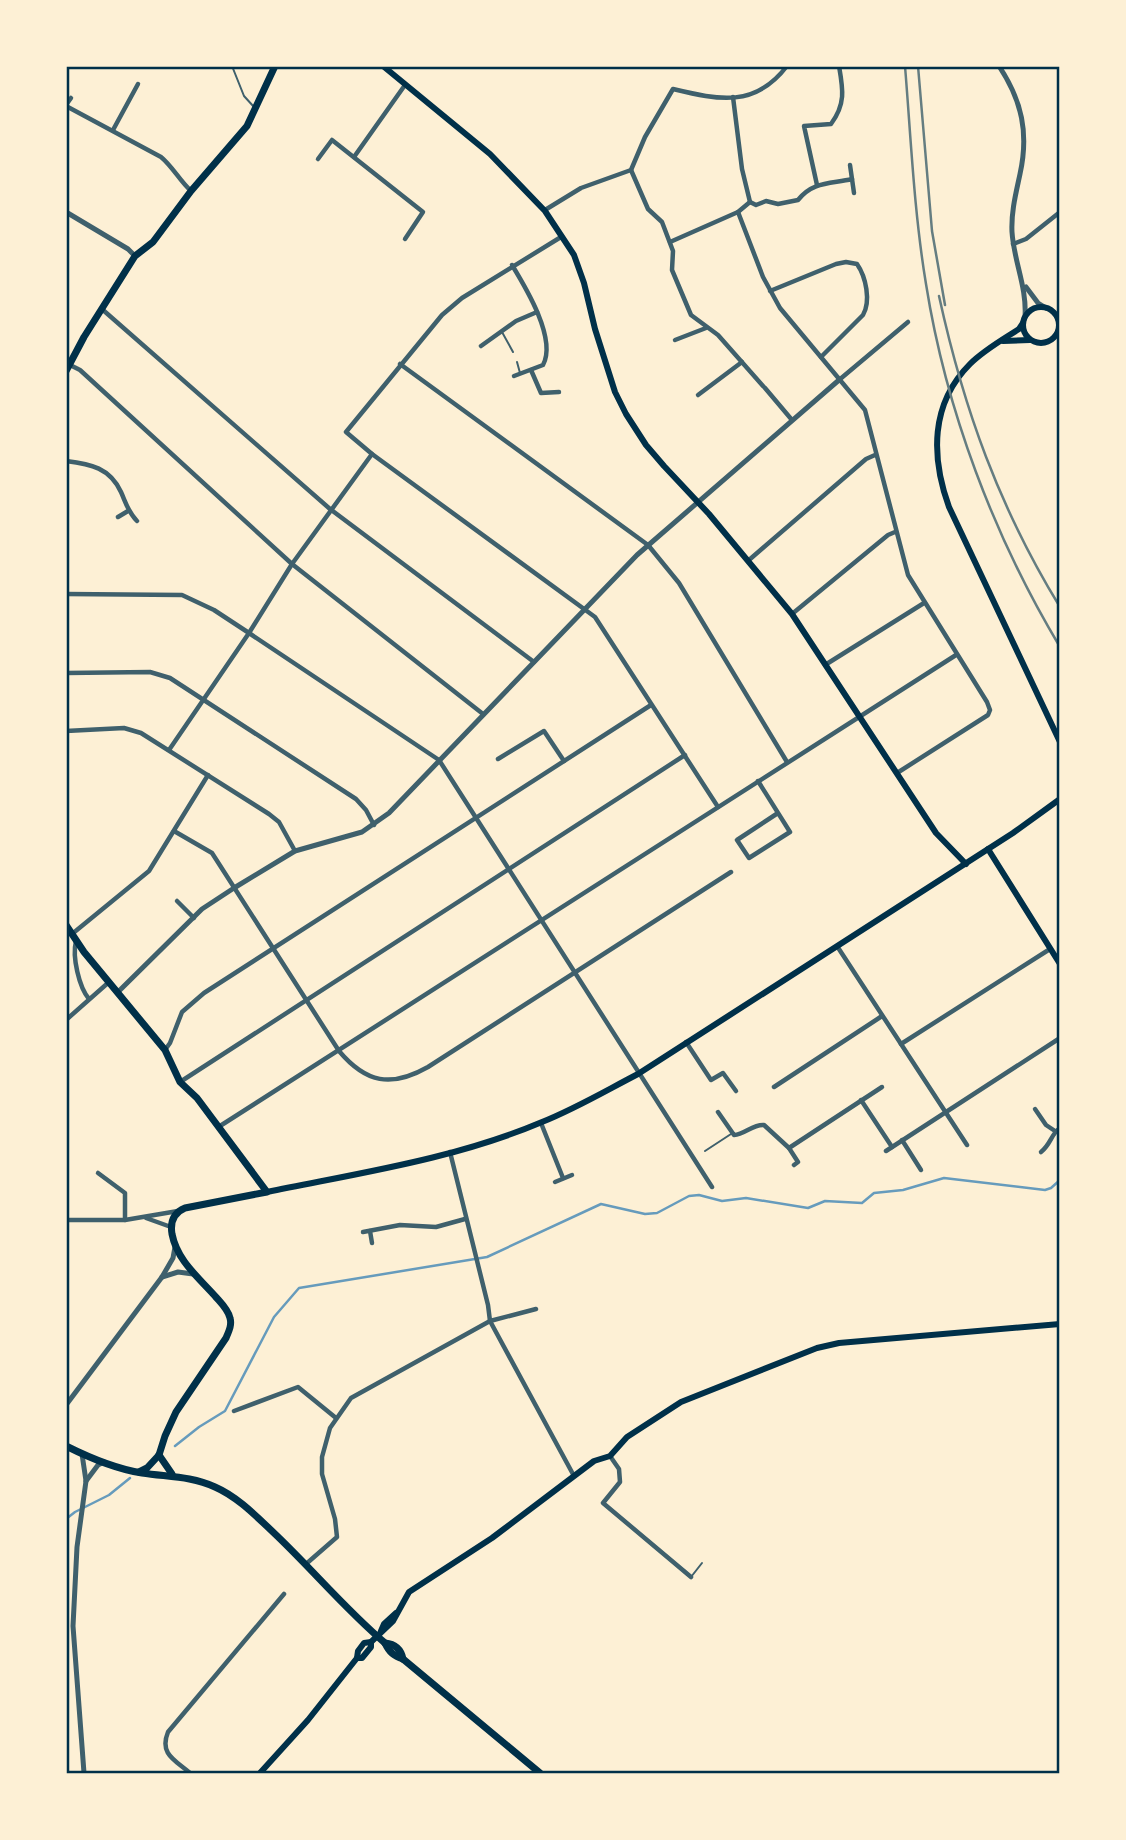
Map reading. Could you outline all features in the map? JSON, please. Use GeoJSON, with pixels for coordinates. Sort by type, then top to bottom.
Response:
{"type":"FeatureCollection","features":[{"type":"Feature","properties":{"kind":"main road"},"geometry":{"type":"LineString","coordinates":[[68,368],[84,337],[135,256],[153,242],[191,191],[247,126],[275,66]]}},
{"type":"Feature","properties":{"kind":"main road"},"geometry":{"type":"LineString","coordinates":[[383,66],[490,154],[544,210],[574,255],[615,391],[626,414],[655,455],[749,560],[792,614],[936,833],[966,864]]}},
{"type":"Feature","properties":{"kind":"main road"},"geometry":{"type":"LineString","coordinates":[[1001,341],[1046,342],[1058,332],[1058,321],[1053,311],[1036,308],[1019,329],[1001,341],[970,364],[955,381],[943,403],[936,431],[936,454],[946,499],[1059,742]]}},
{"type":"Feature","properties":{"kind":"main road"},"geometry":{"type":"LineString","coordinates":[[1024,320],[1025,333],[1032,341]]}},
{"type":"Feature","properties":{"kind":"main road"},"geometry":{"type":"LineString","coordinates":[[139,1472],[147,1468],[159,1455],[176,1412],[226,1338],[231,1326],[225,1307],[183,1261],[175,1247],[171,1227],[178,1211],[404,1164],[541,1123],[638,1073],[966,864],[1059,799]]}},
{"type":"Feature","properties":{"kind":"main road"},"geometry":{"type":"LineString","coordinates":[[988,849],[1059,964]]}},
{"type":"Feature","properties":{"kind":"main road"},"geometry":{"type":"LineString","coordinates":[[66,925],[76,942],[165,1049],[180,1082],[220,1126],[267,1192]]}},
{"type":"Feature","properties":{"kind":"main road"},"geometry":{"type":"LineString","coordinates":[[260,1773],[308,1720],[357,1658],[362,1658],[372,1647],[376,1636],[390,1626],[409,1592],[492,1538],[594,1461],[610,1456],[627,1437],[681,1402],[817,1348],[839,1343],[1059,1324]]}},
{"type":"Feature","properties":{"kind":"main road"},"geometry":{"type":"LineString","coordinates":[[66,1446],[104,1462],[139,1472],[192,1478],[218,1488],[240,1502],[306,1564],[396,1657],[403,1659],[540,1773]]}},
{"type":"Feature","properties":{"kind":"main road"},"geometry":{"type":"LineString","coordinates":[[159,1455],[172,1474]]}},
{"type":"Feature","properties":{"kind":"street"},"geometry":{"type":"LineString","coordinates":[[787,66],[776,81],[762,91],[733,97],[706,97],[673,89],[645,137],[631,170],[648,209],[662,222],[673,251],[672,270],[691,315],[718,335],[792,420]]}},
{"type":"Feature","properties":{"kind":"street"},"geometry":{"type":"LineString","coordinates":[[817,185],[804,126],[831,124],[837,116],[844,100],[839,66]]}},
{"type":"Feature","properties":{"kind":"street"},"geometry":{"type":"LineString","coordinates":[[999,66],[1017,97],[1025,134],[1013,213],[1013,244],[1024,285],[1024,320]]}},
{"type":"Feature","properties":{"kind":"street"},"geometry":{"type":"LineString","coordinates":[[113,130],[138,84]]}},
{"type":"Feature","properties":{"kind":"street"},"geometry":{"type":"LineString","coordinates":[[354,157],[405,85]]}},
{"type":"Feature","properties":{"kind":"street"},"geometry":{"type":"LineString","coordinates":[[71,97],[66,106],[161,157],[171,165],[180,182],[191,191]]}},
{"type":"Feature","properties":{"kind":"street"},"geometry":{"type":"LineString","coordinates":[[733,97],[742,169],[750,202],[756,205],[766,201],[778,204],[798,200],[806,189],[852,179]]}},
{"type":"Feature","properties":{"kind":"street"},"geometry":{"type":"LineString","coordinates":[[318,159],[332,140],[423,212],[405,239]]}},
{"type":"Feature","properties":{"kind":"street"},"geometry":{"type":"LineString","coordinates":[[850,165],[855,193]]}},
{"type":"Feature","properties":{"kind":"street"},"geometry":{"type":"LineString","coordinates":[[544,210],[581,188],[631,170]]}},
{"type":"Feature","properties":{"kind":"street"},"geometry":{"type":"LineString","coordinates":[[670,242],[738,212],[750,202]]}},
{"type":"Feature","properties":{"kind":"street"},"geometry":{"type":"LineString","coordinates":[[66,212],[128,249],[135,256]]}},
{"type":"Feature","properties":{"kind":"street"},"geometry":{"type":"LineString","coordinates":[[738,212],[770,292],[780,308],[865,410],[908,575],[990,710],[988,715],[896,774]]}},
{"type":"Feature","properties":{"kind":"street"},"geometry":{"type":"LineString","coordinates":[[1013,244],[1026,239],[1059,212]]}},
{"type":"Feature","properties":{"kind":"street"},"geometry":{"type":"LineString","coordinates":[[561,237],[461,298],[442,315],[346,432],[372,454],[595,617],[718,807]]}},
{"type":"Feature","properties":{"kind":"street"},"geometry":{"type":"LineString","coordinates":[[770,292],[836,264],[857,264],[863,272],[867,308],[821,357]]}},
{"type":"Feature","properties":{"kind":"street"},"geometry":{"type":"LineString","coordinates":[[512,265],[537,312],[547,352],[543,365],[517,375]]}},
{"type":"Feature","properties":{"kind":"street"},"geometry":{"type":"LineString","coordinates":[[1024,285],[1038,303],[1053,311]]}},
{"type":"Feature","properties":{"kind":"street"},"geometry":{"type":"LineString","coordinates":[[103,310],[330,509],[534,662]]}},
{"type":"Feature","properties":{"kind":"street"},"geometry":{"type":"LineString","coordinates":[[481,346],[516,321],[537,312]]}},
{"type":"Feature","properties":{"kind":"street"},"geometry":{"type":"LineString","coordinates":[[118,991],[194,918],[234,888],[295,851],[374,826],[648,545],[908,322]]}},
{"type":"Feature","properties":{"kind":"street"},"geometry":{"type":"LineString","coordinates":[[675,340],[707,327]]}},
{"type":"Feature","properties":{"kind":"street"},"geometry":{"type":"LineString","coordinates":[[698,395],[741,362]]}},
{"type":"Feature","properties":{"kind":"street"},"geometry":{"type":"LineString","coordinates":[[400,363],[648,545],[678,583],[788,762]]}},
{"type":"Feature","properties":{"kind":"street"},"geometry":{"type":"LineString","coordinates":[[68,368],[90,379],[292,564],[483,715]]}},
{"type":"Feature","properties":{"kind":"street"},"geometry":{"type":"LineString","coordinates":[[531,370],[541,393],[559,392]]}},
{"type":"Feature","properties":{"kind":"street"},"geometry":{"type":"LineString","coordinates":[[169,750],[292,564],[372,454]]}},
{"type":"Feature","properties":{"kind":"street"},"geometry":{"type":"LineString","coordinates":[[749,560],[866,459],[875,455]]}},
{"type":"Feature","properties":{"kind":"street"},"geometry":{"type":"LineString","coordinates":[[66,461],[92,465],[110,475],[116,482],[128,511],[137,521]]}},
{"type":"Feature","properties":{"kind":"street"},"geometry":{"type":"LineString","coordinates":[[118,517],[128,511]]}},
{"type":"Feature","properties":{"kind":"street"},"geometry":{"type":"LineString","coordinates":[[792,614],[895,532]]}},
{"type":"Feature","properties":{"kind":"street"},"geometry":{"type":"LineString","coordinates":[[66,594],[182,595],[214,610],[249,632],[439,760],[712,1187]]}},
{"type":"Feature","properties":{"kind":"street"},"geometry":{"type":"LineString","coordinates":[[825,665],[924,603]]}},
{"type":"Feature","properties":{"kind":"street"},"geometry":{"type":"LineString","coordinates":[[220,1126],[956,655]]}},
{"type":"Feature","properties":{"kind":"street"},"geometry":{"type":"LineString","coordinates":[[66,673],[150,672],[170,678],[356,799],[366,810],[374,826]]}},
{"type":"Feature","properties":{"kind":"street"},"geometry":{"type":"LineString","coordinates":[[165,1049],[187,1005],[651,705]]}},
{"type":"Feature","properties":{"kind":"street"},"geometry":{"type":"LineString","coordinates":[[66,731],[124,728],[141,733],[279,822],[295,851]]}},
{"type":"Feature","properties":{"kind":"street"},"geometry":{"type":"LineString","coordinates":[[498,759],[544,731],[564,761]]}},
{"type":"Feature","properties":{"kind":"street"},"geometry":{"type":"LineString","coordinates":[[180,1082],[684,755]]}},
{"type":"Feature","properties":{"kind":"street"},"geometry":{"type":"LineString","coordinates":[[72,934],[141,879],[208,775]]}},
{"type":"Feature","properties":{"kind":"street"},"geometry":{"type":"LineString","coordinates":[[758,781],[790,832],[749,858],[737,839],[778,813]]}},
{"type":"Feature","properties":{"kind":"street"},"geometry":{"type":"LineString","coordinates":[[174,831],[212,853],[339,1051],[359,1071],[370,1077],[395,1080],[428,1067],[731,872]]}},
{"type":"Feature","properties":{"kind":"street"},"geometry":{"type":"LineString","coordinates":[[177,901],[194,918]]}},
{"type":"Feature","properties":{"kind":"street"},"geometry":{"type":"LineString","coordinates":[[76,942],[76,960],[84,993],[89,999]]}},
{"type":"Feature","properties":{"kind":"street"},"geometry":{"type":"LineString","coordinates":[[837,946],[967,1145]]}},
{"type":"Feature","properties":{"kind":"street"},"geometry":{"type":"LineString","coordinates":[[901,1044],[1050,949]]}},
{"type":"Feature","properties":{"kind":"street"},"geometry":{"type":"LineString","coordinates":[[66,1020],[110,982]]}},
{"type":"Feature","properties":{"kind":"street"},"geometry":{"type":"LineString","coordinates":[[774,1087],[882,1016]]}},
{"type":"Feature","properties":{"kind":"street"},"geometry":{"type":"LineString","coordinates":[[886,1151],[1059,1038]]}},
{"type":"Feature","properties":{"kind":"street"},"geometry":{"type":"LineString","coordinates":[[686,1042],[711,1080],[723,1073],[736,1091]]}},
{"type":"Feature","properties":{"kind":"street"},"geometry":{"type":"LineString","coordinates":[[789,1148],[882,1087]]}},
{"type":"Feature","properties":{"kind":"street"},"geometry":{"type":"LineString","coordinates":[[861,1100],[892,1147]]}},
{"type":"Feature","properties":{"kind":"street"},"geometry":{"type":"LineString","coordinates":[[1035,1109],[1046,1125],[1057,1129],[1049,1146],[1041,1152]]}},
{"type":"Feature","properties":{"kind":"street"},"geometry":{"type":"LineString","coordinates":[[718,1112],[731,1134],[741,1134],[762,1125],[789,1148],[798,1163],[794,1165]]}},
{"type":"Feature","properties":{"kind":"street"},"geometry":{"type":"LineString","coordinates":[[541,1123],[563,1178]]}},
{"type":"Feature","properties":{"kind":"street"},"geometry":{"type":"LineString","coordinates":[[902,1140],[921,1170]]}},
{"type":"Feature","properties":{"kind":"street"},"geometry":{"type":"LineString","coordinates":[[450,1152],[490,1321],[574,1477]]}},
{"type":"Feature","properties":{"kind":"street"},"geometry":{"type":"LineString","coordinates":[[98,1173],[125,1193],[125,1220]]}},
{"type":"Feature","properties":{"kind":"street"},"geometry":{"type":"LineString","coordinates":[[555,1182],[572,1175]]}},
{"type":"Feature","properties":{"kind":"street"},"geometry":{"type":"LineString","coordinates":[[66,1220],[125,1220],[178,1211]]}},
{"type":"Feature","properties":{"kind":"street"},"geometry":{"type":"LineString","coordinates":[[145,1217],[171,1227]]}},
{"type":"Feature","properties":{"kind":"street"},"geometry":{"type":"LineString","coordinates":[[363,1232],[400,1224],[436,1227],[465,1219]]}},
{"type":"Feature","properties":{"kind":"street"},"geometry":{"type":"LineString","coordinates":[[370,1231],[372,1243]]}},
{"type":"Feature","properties":{"kind":"street"},"geometry":{"type":"LineString","coordinates":[[66,1405],[162,1277],[173,1258],[175,1247]]}},
{"type":"Feature","properties":{"kind":"street"},"geometry":{"type":"LineString","coordinates":[[162,1277],[178,1272],[197,1275]]}},
{"type":"Feature","properties":{"kind":"street"},"geometry":{"type":"LineString","coordinates":[[306,1564],[337,1537],[323,1474],[322,1457],[324,1443],[336,1418],[351,1398],[490,1321],[536,1309]]}},
{"type":"Feature","properties":{"kind":"street"},"geometry":{"type":"LineString","coordinates":[[234,1411],[298,1387],[336,1418]]}},
{"type":"Feature","properties":{"kind":"street"},"geometry":{"type":"LineString","coordinates":[[82,1454],[86,1481],[74,1581],[73,1626],[84,1773]]}},
{"type":"Feature","properties":{"kind":"street"},"geometry":{"type":"LineString","coordinates":[[610,1456],[619,1469],[620,1482],[603,1503],[691,1577]]}},
{"type":"Feature","properties":{"kind":"street"},"geometry":{"type":"LineString","coordinates":[[86,1481],[98,1465],[104,1462]]}},
{"type":"Feature","properties":{"kind":"street"},"geometry":{"type":"LineString","coordinates":[[190,1773],[167,1753],[163,1742],[168,1732],[284,1594]]}},
{"type":"Feature","properties":{"kind":"lane"},"geometry":{"type":"LineString","coordinates":[[232,66],[244,96],[255,108]]}},
{"type":"Feature","properties":{"kind":"lane"},"geometry":{"type":"LineString","coordinates":[[502,331],[513,352]]}},
{"type":"Feature","properties":{"kind":"lane"},"geometry":{"type":"LineString","coordinates":[[517,362],[517,375]]}},
{"type":"Feature","properties":{"kind":"lane"},"geometry":{"type":"LineString","coordinates":[[705,1151],[731,1134]]}},
{"type":"Feature","properties":{"kind":"lane"},"geometry":{"type":"LineString","coordinates":[[691,1577],[702,1563]]}},
{"type":"Feature","properties":{"kind":"waterway"},"geometry":{"type":"LineString","coordinates":[[175,1446],[225,1411],[274,1317],[299,1288],[487,1257],[601,1204],[645,1214],[657,1213],[689,1196],[699,1195],[722,1201],[746,1198],[808,1208],[825,1201],[862,1203],[874,1193],[903,1190],[944,1178],[1045,1190],[1060,1180]]}},
{"type":"Feature","properties":{"kind":"waterway"},"geometry":{"type":"LineString","coordinates":[[66,1519],[109,1495],[130,1478]]}},
{"type":"Feature","properties":{"kind":"railway"},"geometry":{"type":"LineString","coordinates":[[905,66],[922,257],[946,378],[960,425],[994,517],[1014,562],[1060,647]]}},
{"type":"Feature","properties":{"kind":"railway"},"geometry":{"type":"LineString","coordinates":[[918,66],[932,231],[945,305]]}},
{"type":"Feature","properties":{"kind":"railway"},"geometry":{"type":"LineString","coordinates":[[939,296],[960,379],[986,457],[1019,532],[1060,607]]}}]}
